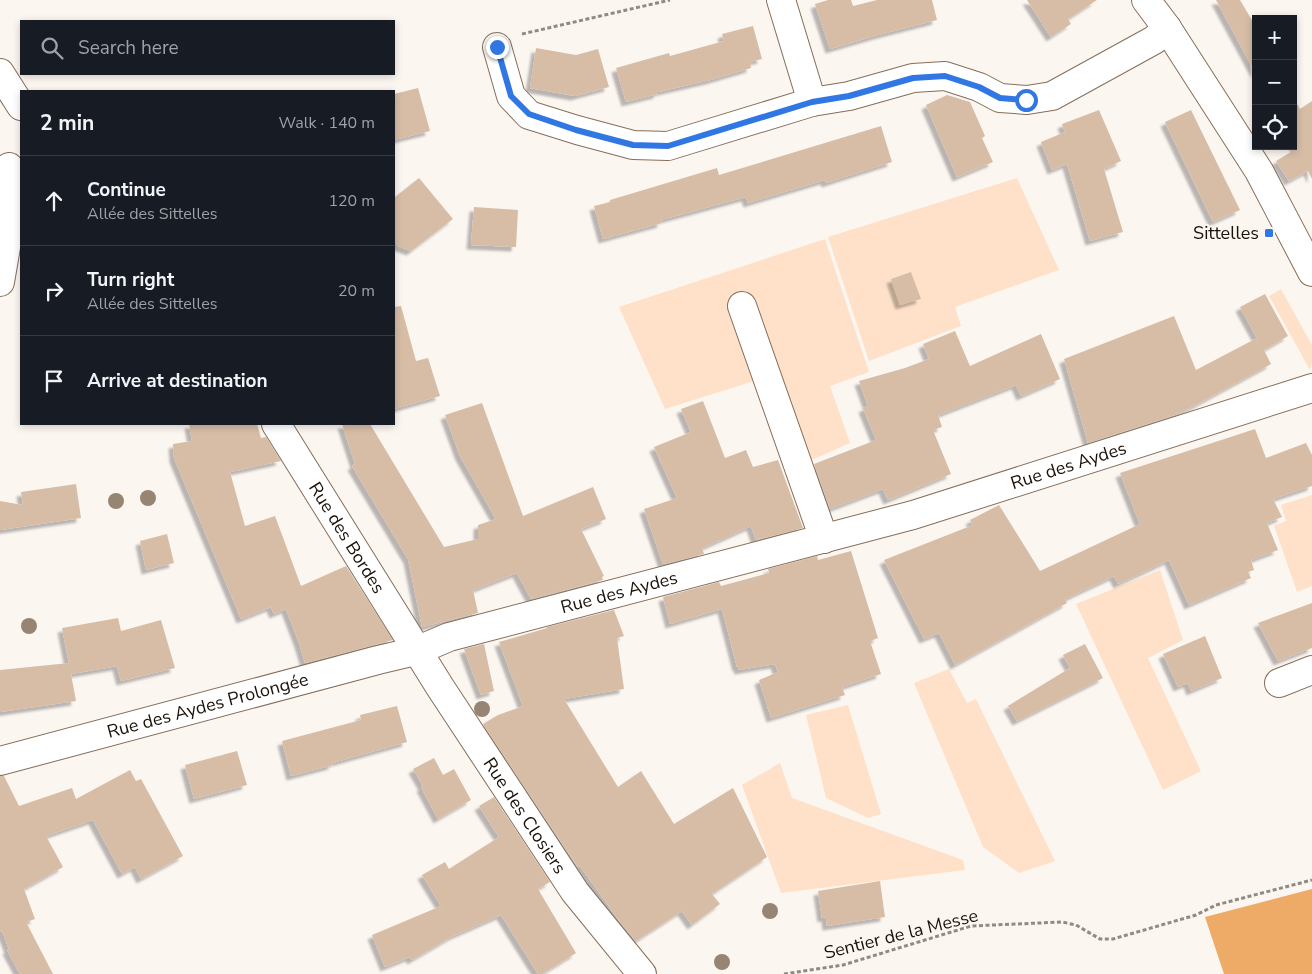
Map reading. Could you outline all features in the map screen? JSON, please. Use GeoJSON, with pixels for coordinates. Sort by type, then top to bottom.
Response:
{"type":"FeatureCollection","features":[{"type":"Feature","properties":{"kind":"street"},"geometry":{"type":"LineString","coordinates":[[781,0],[812,102]]}},
{"type":"Feature","properties":{"kind":"street"},"geometry":{"type":"LineString","coordinates":[[1146,0],[1167,28],[1260,171],[1312,272]]}},
{"type":"Feature","properties":{"kind":"street"},"geometry":{"type":"LineString","coordinates":[[497,47],[511,96],[529,114],[576,130],[633,145],[668,146],[812,102],[849,96],[913,78],[945,76],[979,87],[1000,98],[1026,100],[1052,96],[1154,40],[1167,28]]}},
{"type":"Feature","properties":{"kind":"street"},"geometry":{"type":"LineString","coordinates":[[0,73],[20,104]]}},
{"type":"Feature","properties":{"kind":"street"},"geometry":{"type":"LineString","coordinates":[[0,282],[12,212],[10,164]]}},
{"type":"Feature","properties":{"kind":"street"},"geometry":{"type":"LineString","coordinates":[[742,306],[824,539]]}},
{"type":"Feature","properties":{"kind":"street","name":"Rue des Aydes"},"geometry":{"type":"LineString","coordinates":[[416,651],[450,637],[913,515],[1312,388]]}},
{"type":"Feature","properties":{"kind":"street","name":"Rue des Bordes"},"geometry":{"type":"LineString","coordinates":[[277,425],[416,651]]}},
{"type":"Feature","properties":{"kind":"street","name":"Rue des Aydes Prolongée"},"geometry":{"type":"LineString","coordinates":[[0,761],[416,651]]}},
{"type":"Feature","properties":{"kind":"street","name":"Rue des Closiers"},"geometry":{"type":"LineString","coordinates":[[416,651],[574,892],[642,974]]}},
{"type":"Feature","properties":{"kind":"street"},"geometry":{"type":"LineString","coordinates":[[1279,683],[1312,670]]}},
{"type":"Feature","properties":{"kind":"path"},"geometry":{"type":"LineString","coordinates":[[497,47],[494,40],[670,0]]}},
{"type":"Feature","properties":{"kind":"path","name":"Sentier de la Messe"},"geometry":{"type":"LineString","coordinates":[[784,974],[843,965],[971,926],[1062,922],[1076,925],[1100,939],[1113,939],[1196,915],[1216,905],[1312,880]]}},
{"type":"Feature","properties":{"kind":"shaded area"},"geometry":{"type":"Polygon","coordinates":[[[1017,178],[1059,270],[955,307],[961,326],[869,361],[828,237],[1017,178]]]}},
{"type":"Feature","properties":{"kind":"shaded area"},"geometry":{"type":"Polygon","coordinates":[[[825,239],[869,372],[830,386],[850,443],[807,462],[781,445],[754,381],[665,409],[619,307],[825,239]]]}},
{"type":"Feature","properties":{"kind":"shaded area"},"geometry":{"type":"Polygon","coordinates":[[[1281,289],[1312,345],[1310,370],[1269,296],[1281,289]]]}},
{"type":"Feature","properties":{"kind":"shaded area"},"geometry":{"type":"Polygon","coordinates":[[[1312,495],[1312,586],[1297,592],[1274,526],[1286,521],[1281,505],[1312,495]]]}},
{"type":"Feature","properties":{"kind":"shaded area"},"geometry":{"type":"Polygon","coordinates":[[[1160,570],[1183,640],[1148,658],[1201,771],[1163,790],[1076,604],[1160,570]]]}},
{"type":"Feature","properties":{"kind":"shaded area"},"geometry":{"type":"Polygon","coordinates":[[[949,669],[967,703],[976,699],[1055,861],[1019,873],[983,847],[914,683],[949,669]]]}},
{"type":"Feature","properties":{"kind":"shaded area"},"geometry":{"type":"Polygon","coordinates":[[[848,705],[881,814],[868,818],[826,798],[806,715],[848,705]]]}},
{"type":"Feature","properties":{"kind":"shaded area"},"geometry":{"type":"Polygon","coordinates":[[[780,763],[792,798],[963,860],[965,870],[781,893],[742,785],[780,763]]]}},
{"type":"Feature","properties":{"kind":"shaded area"},"geometry":{"type":"Polygon","coordinates":[[[1312,889],[1312,974],[1224,974],[1205,917],[1312,889]]]}},
{"type":"Feature","properties":{"kind":"building"},"geometry":{"type":"Polygon","coordinates":[[[828,0],[851,0],[853,6],[877,0],[932,0],[937,20],[830,49],[815,4],[828,0]]]}},
{"type":"Feature","properties":{"kind":"building"},"geometry":{"type":"Polygon","coordinates":[[[1027,0],[1097,0],[1068,19],[1071,24],[1051,37],[1027,0]]]}},
{"type":"Feature","properties":{"kind":"building"},"geometry":{"type":"Polygon","coordinates":[[[1216,0],[1240,0],[1252,20],[1252,67],[1216,0]]]}},
{"type":"Feature","properties":{"kind":"building"},"geometry":{"type":"Polygon","coordinates":[[[753,26],[762,59],[750,62],[751,68],[626,102],[616,68],[669,53],[670,56],[724,41],[722,34],[753,26]]]}},
{"type":"Feature","properties":{"kind":"building"},"geometry":{"type":"Polygon","coordinates":[[[536,48],[576,55],[598,49],[609,87],[575,96],[530,88],[536,48]]]}},
{"type":"Feature","properties":{"kind":"building"},"geometry":{"type":"Polygon","coordinates":[[[418,88],[430,131],[395,140],[395,94],[418,88]]]}},
{"type":"Feature","properties":{"kind":"building"},"geometry":{"type":"Polygon","coordinates":[[[947,95],[970,102],[985,136],[982,138],[993,162],[957,177],[926,105],[947,95]]]}},
{"type":"Feature","properties":{"kind":"building"},"geometry":{"type":"Polygon","coordinates":[[[1312,101],[1312,179],[1308,171],[1289,181],[1276,161],[1297,150],[1297,103],[1300,109],[1312,101]]]}},
{"type":"Feature","properties":{"kind":"building"},"geometry":{"type":"Polygon","coordinates":[[[1099,110],[1121,161],[1104,169],[1123,232],[1090,241],[1067,164],[1052,170],[1041,142],[1065,132],[1062,124],[1099,110]]]}},
{"type":"Feature","properties":{"kind":"building"},"geometry":{"type":"Polygon","coordinates":[[[1191,110],[1240,210],[1213,222],[1165,122],[1191,110]]]}},
{"type":"Feature","properties":{"kind":"building"},"geometry":{"type":"Polygon","coordinates":[[[881,126],[892,162],[826,183],[825,180],[748,203],[746,197],[661,220],[662,223],[603,239],[594,206],[717,168],[719,175],[881,126]]]}},
{"type":"Feature","properties":{"kind":"building"},"geometry":{"type":"Polygon","coordinates":[[[419,178],[453,219],[411,251],[398,246],[395,242],[395,197],[419,178]]]}},
{"type":"Feature","properties":{"kind":"building"},"geometry":{"type":"Polygon","coordinates":[[[474,207],[518,210],[516,247],[471,245],[474,207]]]}},
{"type":"Feature","properties":{"kind":"building"},"geometry":{"type":"Polygon","coordinates":[[[911,272],[921,299],[900,305],[891,279],[911,272]]]}},
{"type":"Feature","properties":{"kind":"building"},"geometry":{"type":"Polygon","coordinates":[[[1265,294],[1288,336],[1264,350],[1271,364],[1181,413],[1088,443],[1064,359],[1174,316],[1196,370],[1257,338],[1240,307],[1265,294]]]}},
{"type":"Feature","properties":{"kind":"building"},"geometry":{"type":"Polygon","coordinates":[[[401,306],[416,361],[428,358],[440,396],[395,409],[395,307],[401,306]]]}},
{"type":"Feature","properties":{"kind":"building"},"geometry":{"type":"Polygon","coordinates":[[[955,331],[970,366],[1041,334],[1060,379],[1021,396],[1016,385],[938,415],[942,427],[933,430],[951,474],[888,500],[883,489],[830,509],[814,464],[876,440],[863,408],[868,406],[859,381],[929,359],[923,344],[955,331]]]}},
{"type":"Feature","properties":{"kind":"building"},"geometry":{"type":"Polygon","coordinates":[[[703,401],[725,458],[746,450],[753,467],[778,460],[803,528],[756,540],[751,526],[702,548],[704,554],[663,564],[644,509],[677,498],[654,447],[691,432],[681,409],[703,401]]]}},
{"type":"Feature","properties":{"kind":"building"},"geometry":{"type":"Polygon","coordinates":[[[482,403],[523,516],[593,487],[606,519],[581,529],[604,576],[602,577],[603,580],[531,599],[517,573],[473,590],[478,613],[422,627],[408,559],[352,466],[355,464],[342,425],[371,425],[444,547],[478,539],[478,525],[496,519],[460,456],[445,415],[482,403]]]}},
{"type":"Feature","properties":{"kind":"building"},"geometry":{"type":"Polygon","coordinates":[[[189,425],[257,425],[261,438],[266,437],[281,461],[230,472],[245,526],[275,516],[301,586],[346,566],[393,640],[305,663],[286,609],[274,614],[271,607],[241,619],[174,458],[173,444],[192,441],[189,425]]]}},
{"type":"Feature","properties":{"kind":"building"},"geometry":{"type":"Polygon","coordinates":[[[1255,429],[1266,458],[1306,443],[1312,455],[1312,486],[1273,499],[1282,517],[1267,523],[1278,550],[1251,560],[1254,570],[1248,572],[1251,578],[1189,605],[1169,560],[1118,584],[1114,576],[1065,599],[1067,603],[955,665],[939,633],[924,639],[884,560],[973,525],[970,520],[999,505],[1040,571],[1140,524],[1120,473],[1255,429]]]}},
{"type":"Feature","properties":{"kind":"building"},"geometry":{"type":"Polygon","coordinates":[[[76,484],[81,518],[0,530],[0,501],[23,505],[21,492],[76,484]]]}},
{"type":"Feature","properties":{"kind":"building"},"geometry":{"type":"Polygon","coordinates":[[[167,534],[174,563],[146,570],[140,541],[167,534]]]}},
{"type":"Feature","properties":{"kind":"building"},"geometry":{"type":"Polygon","coordinates":[[[851,551],[878,638],[870,641],[881,674],[842,687],[845,695],[771,718],[759,680],[778,672],[775,664],[739,670],[722,609],[670,624],[663,597],[719,582],[721,586],[769,573],[768,569],[817,556],[818,560],[851,551]]]}},
{"type":"Feature","properties":{"kind":"building"},"geometry":{"type":"Polygon","coordinates":[[[1312,603],[1312,648],[1278,661],[1258,623],[1312,603]]]}},
{"type":"Feature","properties":{"kind":"building"},"geometry":{"type":"Polygon","coordinates":[[[614,610],[624,636],[617,638],[624,689],[564,699],[618,787],[641,771],[674,824],[733,788],[767,857],[712,894],[720,904],[692,925],[682,911],[636,941],[580,866],[578,867],[483,724],[498,715],[523,706],[499,642],[547,627],[614,610]]]}},
{"type":"Feature","properties":{"kind":"building"},"geometry":{"type":"Polygon","coordinates":[[[118,618],[121,631],[161,620],[175,668],[121,681],[117,666],[71,674],[62,628],[118,618]]]}},
{"type":"Feature","properties":{"kind":"building"},"geometry":{"type":"Polygon","coordinates":[[[1205,636],[1222,678],[1191,691],[1188,683],[1178,687],[1163,654],[1205,636]]]}},
{"type":"Feature","properties":{"kind":"building"},"geometry":{"type":"Polygon","coordinates":[[[484,644],[494,691],[481,695],[464,649],[484,644]]]}},
{"type":"Feature","properties":{"kind":"building"},"geometry":{"type":"Polygon","coordinates":[[[1085,644],[1103,678],[1017,721],[1008,706],[1070,668],[1063,655],[1085,644]]]}},
{"type":"Feature","properties":{"kind":"building"},"geometry":{"type":"Polygon","coordinates":[[[69,663],[76,701],[0,712],[0,670],[69,663]]]}},
{"type":"Feature","properties":{"kind":"building"},"geometry":{"type":"Polygon","coordinates":[[[397,706],[407,742],[291,776],[282,741],[361,720],[360,715],[397,706]]]}},
{"type":"Feature","properties":{"kind":"building"},"geometry":{"type":"Polygon","coordinates":[[[237,751],[247,785],[194,799],[185,765],[237,751]]]}},
{"type":"Feature","properties":{"kind":"building"},"geometry":{"type":"Polygon","coordinates":[[[434,758],[443,775],[454,769],[471,800],[438,819],[413,769],[434,758]]]}},
{"type":"Feature","properties":{"kind":"building"},"geometry":{"type":"Polygon","coordinates":[[[130,770],[136,781],[141,779],[183,856],[141,879],[135,867],[122,874],[93,820],[46,836],[63,867],[24,889],[35,919],[26,922],[53,974],[20,974],[7,950],[9,949],[2,931],[0,932],[0,776],[4,776],[19,806],[72,788],[76,799],[130,770]]]}},
{"type":"Feature","properties":{"kind":"building"},"geometry":{"type":"Polygon","coordinates":[[[494,797],[550,882],[538,889],[576,953],[542,974],[538,974],[501,915],[453,936],[412,960],[410,957],[385,967],[372,935],[441,906],[422,875],[445,862],[449,869],[499,837],[479,806],[494,797]]]}},
{"type":"Feature","properties":{"kind":"building"},"geometry":{"type":"Polygon","coordinates":[[[880,881],[885,917],[827,926],[826,917],[822,918],[818,891],[880,881]]]}},
{"type":"Feature","properties":{"kind":"place","name":"Sittelles"},"geometry":{"type":"Point","coordinates":[1269,233]}},
{"type":"Feature","properties":{"kind":"route"},"geometry":{"type":"LineString","coordinates":[[497,47],[511,96],[529,114],[576,130],[633,145],[668,146],[812,102],[849,96],[913,78],[945,76],[979,87],[1000,98],[1026,100]]}}]}
